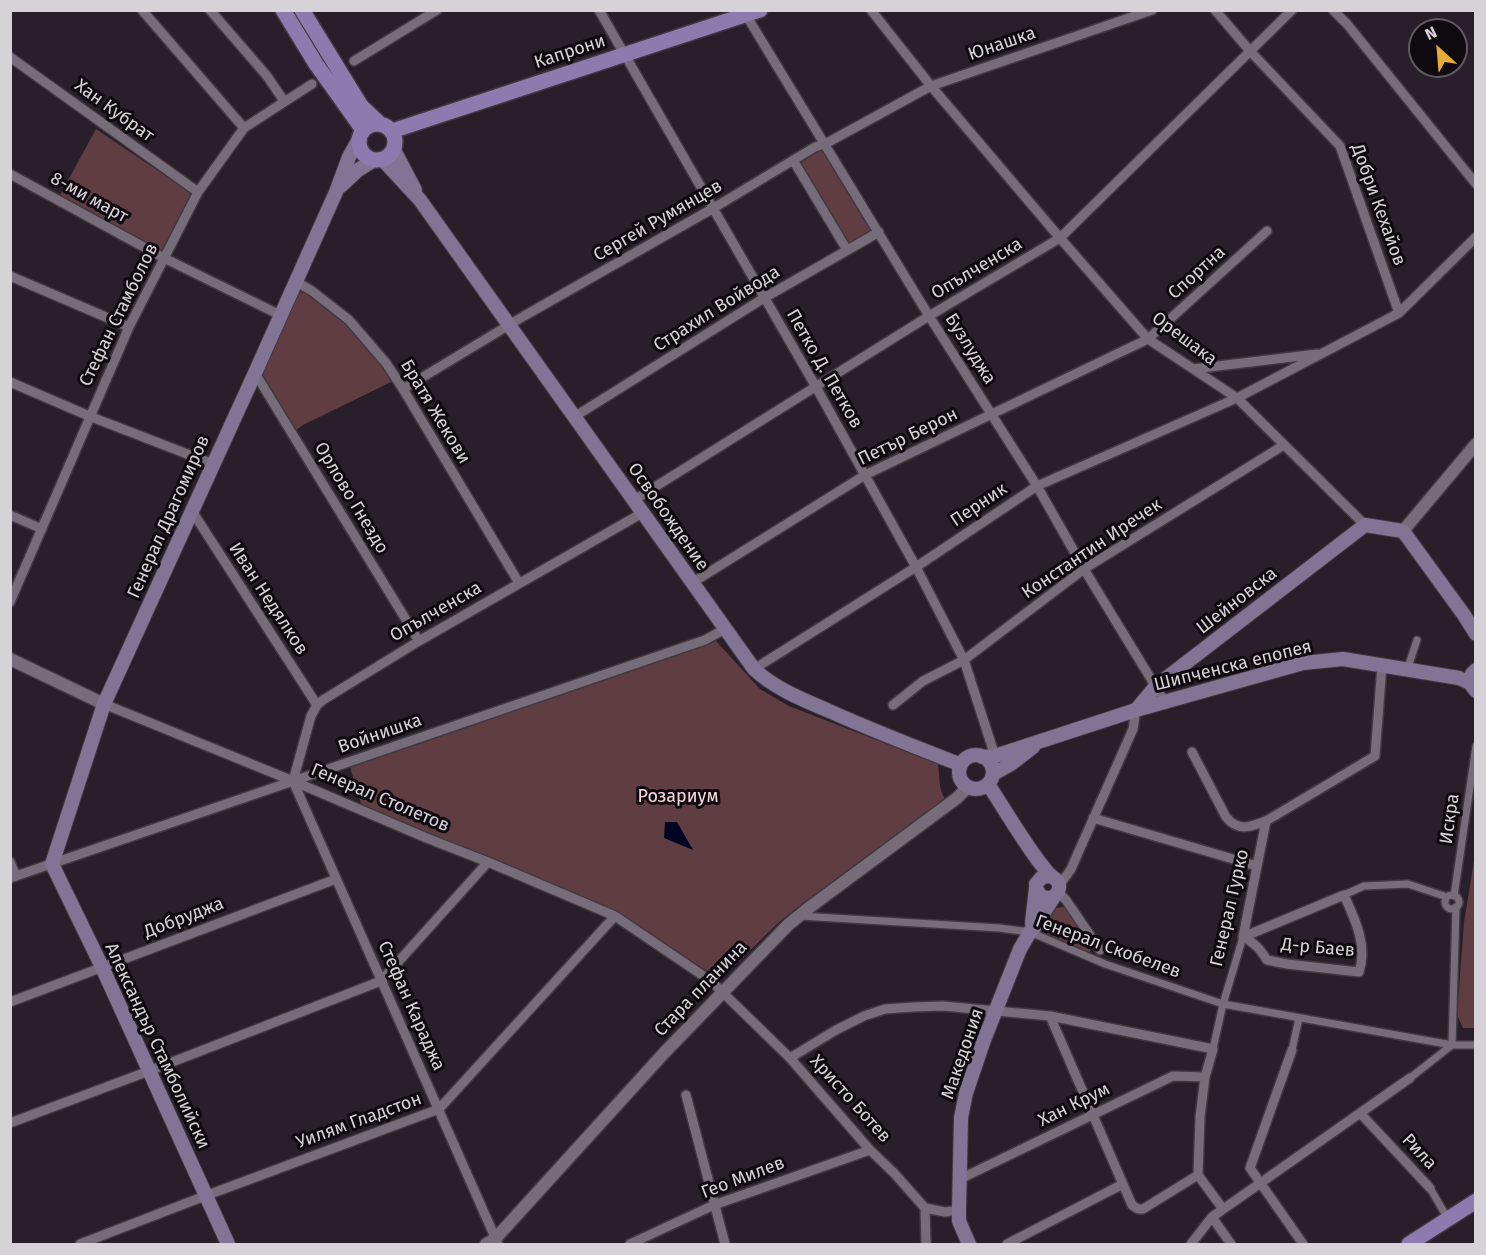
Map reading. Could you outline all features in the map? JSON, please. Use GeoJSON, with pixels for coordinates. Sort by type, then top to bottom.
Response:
{"type":"FeatureCollection","features":[{"type":"Feature","properties":{"kind":"main road"},"geometry":{"type":"LineString","coordinates":[[282,10],[362,133]]}},
{"type":"Feature","properties":{"kind":"main road"},"geometry":{"type":"LineString","coordinates":[[302,10],[361,106],[386,127],[396,141],[383,156],[367,157],[359,145],[362,133],[370,125],[386,127]]}},
{"type":"Feature","properties":{"kind":"main road","name":"Капрони"},"geometry":{"type":"LineString","coordinates":[[386,127],[624,55],[753,13]]}},
{"type":"Feature","properties":{"kind":"main road","name":"Генерал Драгомиров"},"geometry":{"type":"LineString","coordinates":[[52,864],[104,704],[255,373],[336,192],[349,157],[362,133]]}},
{"type":"Feature","properties":{"kind":"main road","name":"Генерал Драгомиров"},"geometry":{"type":"LineString","coordinates":[[336,192],[350,176],[383,156]]}},
{"type":"Feature","properties":{"kind":"main road","name":"Освобождение"},"geometry":{"type":"LineString","coordinates":[[383,156],[420,200],[754,669],[772,684],[796,697],[961,765]]}},
{"type":"Feature","properties":{"kind":"main road"},"geometry":{"type":"LineString","coordinates":[[1365,525],[1403,531],[1476,634]]}},
{"type":"Feature","properties":{"kind":"main road","name":"Шейновска"},"geometry":{"type":"LineString","coordinates":[[1136,710],[1156,686],[1365,525]]}},
{"type":"Feature","properties":{"kind":"main road","name":"Шипченска епопея"},"geometry":{"type":"LineString","coordinates":[[989,756],[1136,710],[1303,663],[1343,659],[1474,682]]}},
{"type":"Feature","properties":{"kind":"main road","name":"Шипченска епопея"},"geometry":{"type":"LineString","coordinates":[[990,779],[1043,740]]}},
{"type":"Feature","properties":{"kind":"main road"},"geometry":{"type":"LineString","coordinates":[[990,779],[978,789],[968,787],[959,775],[961,765],[973,756],[989,756],[990,779],[1038,860],[1050,885]]}},
{"type":"Feature","properties":{"kind":"main road","name":"Александър Стамболийски"},"geometry":{"type":"LineString","coordinates":[[52,864],[102,967],[228,1245]]}},
{"type":"Feature","properties":{"kind":"main road","name":"Македония"},"geometry":{"type":"LineString","coordinates":[[1031,930],[1032,923],[1050,885]]}},
{"type":"Feature","properties":{"kind":"main road","name":"Македония"},"geometry":{"type":"LineString","coordinates":[[959,1205],[961,1118],[966,1093],[1020,949],[1036,925],[1050,885]]}},
{"type":"Feature","properties":{"kind":"main road"},"geometry":{"type":"LineString","coordinates":[[1409,1245],[1476,1201]]}},
{"type":"Feature","properties":{"kind":"main road"},"geometry":{"type":"LineString","coordinates":[[959,1205],[960,1221],[969,1245]]}},
{"type":"Feature","properties":{"kind":"street"},"geometry":{"type":"LineString","coordinates":[[142,10],[244,128]]}},
{"type":"Feature","properties":{"kind":"street"},"geometry":{"type":"LineString","coordinates":[[210,10],[267,76],[284,101]]}},
{"type":"Feature","properties":{"kind":"street"},"geometry":{"type":"LineString","coordinates":[[354,61],[437,10]]}},
{"type":"Feature","properties":{"kind":"street","name":"Петко Д. Петков"},"geometry":{"type":"LineString","coordinates":[[599,10],[816,387],[916,567],[964,660],[989,756]]}},
{"type":"Feature","properties":{"kind":"street","name":"Орешака"},"geometry":{"type":"LineString","coordinates":[[871,10],[932,86],[1148,339],[1237,398],[1365,525]]}},
{"type":"Feature","properties":{"kind":"street","name":"Юнашка"},"geometry":{"type":"LineString","coordinates":[[932,86],[1152,10]]}},
{"type":"Feature","properties":{"kind":"street","name":"Добри Кехайов"},"geometry":{"type":"LineString","coordinates":[[1215,10],[1250,51],[1340,146],[1400,314]]}},
{"type":"Feature","properties":{"kind":"street","name":"Опълченска"},"geometry":{"type":"LineString","coordinates":[[634,500],[929,316],[1060,238],[1292,10]]}},
{"type":"Feature","properties":{"kind":"street"},"geometry":{"type":"LineString","coordinates":[[1333,10],[1347,24],[1476,184]]}},
{"type":"Feature","properties":{"kind":"street","name":"Бузлуджа"},"geometry":{"type":"LineString","coordinates":[[753,13],[825,144],[929,316],[1037,486],[1084,569],[1165,702]]}},
{"type":"Feature","properties":{"kind":"street","name":"Хан Кубрат"},"geometry":{"type":"LineString","coordinates":[[10,57],[198,192]]}},
{"type":"Feature","properties":{"kind":"street","name":"Стефан Стамболов"},"geometry":{"type":"LineString","coordinates":[[10,602],[129,327],[198,192],[244,128],[312,84]]}},
{"type":"Feature","properties":{"kind":"street","name":"Сергей Румянцев"},"geometry":{"type":"LineString","coordinates":[[403,389],[815,147],[825,144],[932,86]]}},
{"type":"Feature","properties":{"kind":"street"},"geometry":{"type":"LineString","coordinates":[[793,160],[847,250]]}},
{"type":"Feature","properties":{"kind":"street","name":"8-ми март"},"geometry":{"type":"LineString","coordinates":[[10,174],[164,258],[280,315]]}},
{"type":"Feature","properties":{"kind":"street","name":"Спортна"},"geometry":{"type":"LineString","coordinates":[[1148,339],[1267,231]]}},
{"type":"Feature","properties":{"kind":"street","name":"Страхил Войвода"},"geometry":{"type":"LineString","coordinates":[[574,417],[764,297],[879,232]]}},
{"type":"Feature","properties":{"kind":"street","name":"Перник"},"geometry":{"type":"LineString","coordinates":[[754,669],[916,567],[1037,486],[1237,398],[1400,314],[1476,237]]}},
{"type":"Feature","properties":{"kind":"street"},"geometry":{"type":"LineString","coordinates":[[10,276],[129,327]]}},
{"type":"Feature","properties":{"kind":"street","name":"Братя Жекови"},"geometry":{"type":"LineString","coordinates":[[295,281],[312,291],[349,320],[386,363],[519,583]]}},
{"type":"Feature","properties":{"kind":"street","name":"Петър Берон"},"geometry":{"type":"LineString","coordinates":[[692,583],[866,475],[1148,339]]}},
{"type":"Feature","properties":{"kind":"street"},"geometry":{"type":"LineString","coordinates":[[1193,369],[1322,354]]}},
{"type":"Feature","properties":{"kind":"street","name":"Орлово Гнездо"},"geometry":{"type":"LineString","coordinates":[[255,373],[419,641]]}},
{"type":"Feature","properties":{"kind":"street"},"geometry":{"type":"LineString","coordinates":[[10,382],[89,416],[213,464]]}},
{"type":"Feature","properties":{"kind":"street"},"geometry":{"type":"LineString","coordinates":[[1403,531],[1476,444]]}},
{"type":"Feature","properties":{"kind":"street","name":"Константин Иречек"},"geometry":{"type":"LineString","coordinates":[[893,705],[923,681],[964,660],[1084,569],[1284,445]]}},
{"type":"Feature","properties":{"kind":"street","name":"Иван Недялков"},"geometry":{"type":"LineString","coordinates":[[192,511],[317,705]]}},
{"type":"Feature","properties":{"kind":"street","name":"Опълченска"},"geometry":{"type":"LineString","coordinates":[[317,705],[419,641],[644,512]]}},
{"type":"Feature","properties":{"kind":"street"},"geometry":{"type":"LineString","coordinates":[[10,515],[42,529]]}},
{"type":"Feature","properties":{"kind":"street","name":"Войнишка"},"geometry":{"type":"LineString","coordinates":[[13,877],[694,644],[725,628]]}},
{"type":"Feature","properties":{"kind":"street"},"geometry":{"type":"LineString","coordinates":[[1407,670],[1417,640]]}},
{"type":"Feature","properties":{"kind":"street","name":"Генерал Столетов"},"geometry":{"type":"LineString","coordinates":[[10,659],[104,704],[615,916],[711,981],[723,992]]}},
{"type":"Feature","properties":{"kind":"street"},"geometry":{"type":"LineString","coordinates":[[1192,752],[1231,824],[1250,827],[1266,821],[1375,756],[1382,665]]}},
{"type":"Feature","properties":{"kind":"street"},"geometry":{"type":"LineString","coordinates":[[293,781],[311,716],[317,705]]}},
{"type":"Feature","properties":{"kind":"street","name":"Македония"},"geometry":{"type":"LineString","coordinates":[[1050,885],[1071,869],[1133,729],[1136,710]]}},
{"type":"Feature","properties":{"kind":"street","name":"Искра"},"geometry":{"type":"LineString","coordinates":[[1452,1045],[1458,901],[1451,896],[1476,746]]}},
{"type":"Feature","properties":{"kind":"street","name":"Стефан Караджа"},"geometry":{"type":"LineString","coordinates":[[293,781],[439,1109],[493,1243]]}},
{"type":"Feature","properties":{"kind":"street","name":"Стара планина"},"geometry":{"type":"LineString","coordinates":[[493,1243],[666,1052],[798,916],[957,798],[968,787]]}},
{"type":"Feature","properties":{"kind":"street"},"geometry":{"type":"LineString","coordinates":[[1093,818],[1257,866]]}},
{"type":"Feature","properties":{"kind":"street","name":"Генерал Гурко"},"geometry":{"type":"LineString","coordinates":[[1198,1175],[1200,1117],[1205,1077],[1243,937],[1266,821]]}},
{"type":"Feature","properties":{"kind":"street"},"geometry":{"type":"LineString","coordinates":[[10,862],[13,877]]}},
{"type":"Feature","properties":{"kind":"street"},"geometry":{"type":"LineString","coordinates":[[10,1123],[381,981],[488,862]]}},
{"type":"Feature","properties":{"kind":"street","name":"Добруджа"},"geometry":{"type":"LineString","coordinates":[[10,1002],[336,879]]}},
{"type":"Feature","properties":{"kind":"street","name":"Д-р Баев"},"geometry":{"type":"LineString","coordinates":[[1243,937],[1364,886],[1408,884],[1451,896]]}},
{"type":"Feature","properties":{"kind":"street"},"geometry":{"type":"LineString","coordinates":[[1050,885],[1066,900],[1100,950],[1105,964]]}},
{"type":"Feature","properties":{"kind":"street","name":"Д-р Баев"},"geometry":{"type":"LineString","coordinates":[[1243,937],[1258,946],[1268,960],[1359,972],[1363,961],[1361,944],[1355,920],[1344,895]]}},
{"type":"Feature","properties":{"kind":"street"},"geometry":{"type":"LineString","coordinates":[[1451,896],[1445,901],[1446,906],[1452,909],[1456,907]]}},
{"type":"Feature","properties":{"kind":"street","name":"Уилям Гладстон"},"geometry":{"type":"LineString","coordinates":[[80,1245],[439,1109],[615,916]]}},
{"type":"Feature","properties":{"kind":"street","name":"Генерал Скобелев"},"geometry":{"type":"LineString","coordinates":[[798,916],[1031,930],[1105,964],[1223,1004],[1452,1045],[1476,1045]]}},
{"type":"Feature","properties":{"kind":"street","name":"Христо Ботев"},"geometry":{"type":"LineString","coordinates":[[723,992],[790,1058],[870,1150],[925,1208]]}},
{"type":"Feature","properties":{"kind":"street"},"geometry":{"type":"LineString","coordinates":[[790,1058],[846,1024],[885,1009],[914,1006],[943,1006],[1050,1016],[1213,1049]]}},
{"type":"Feature","properties":{"kind":"street"},"geometry":{"type":"LineString","coordinates":[[1050,1016],[1132,1205],[1143,1209],[1198,1175],[1223,1209]]}},
{"type":"Feature","properties":{"kind":"street"},"geometry":{"type":"LineString","coordinates":[[1299,1018],[1292,1050],[1250,1168],[1304,1245]]}},
{"type":"Feature","properties":{"kind":"street"},"geometry":{"type":"LineString","coordinates":[[1191,1245],[1212,1217],[1410,1078],[1452,1045]]}},
{"type":"Feature","properties":{"kind":"street","name":"Хан Крум"},"geometry":{"type":"LineString","coordinates":[[960,1179],[1173,1076],[1205,1077]]}},
{"type":"Feature","properties":{"kind":"street"},"geometry":{"type":"LineString","coordinates":[[686,1095],[725,1245]]}},
{"type":"Feature","properties":{"kind":"street","name":"Рила"},"geometry":{"type":"LineString","coordinates":[[1360,1113],[1430,1188],[1448,1219]]}},
{"type":"Feature","properties":{"kind":"street","name":"Гео Милев"},"geometry":{"type":"LineString","coordinates":[[630,1245],[714,1205],[870,1150]]}},
{"type":"Feature","properties":{"kind":"street"},"geometry":{"type":"LineString","coordinates":[[1006,1245],[1123,1184]]}},
{"type":"Feature","properties":{"kind":"street"},"geometry":{"type":"LineString","coordinates":[[926,1245],[925,1208],[945,1212],[959,1205]]}},
{"type":"Feature","properties":{"kind":"street"},"geometry":{"type":"LineString","coordinates":[[1212,1217],[1231,1245]]}},
{"type":"Feature","properties":{"kind":"green space"},"geometry":{"type":"Polygon","coordinates":[[[96,129],[194,195],[162,255],[60,195],[96,129]]]}},
{"type":"Feature","properties":{"kind":"green space"},"geometry":{"type":"Polygon","coordinates":[[[824,148],[873,229],[847,244],[798,164],[824,148]]]}},
{"type":"Feature","properties":{"kind":"green space"},"geometry":{"type":"Polygon","coordinates":[[[299,292],[310,294],[347,323],[383,365],[393,381],[293,432],[261,376],[299,292]]]}},
{"type":"Feature","properties":{"kind":"green space","name":"Розариум"},"geometry":{"type":"Polygon","coordinates":[[[716,641],[760,689],[789,706],[938,764],[940,787],[945,799],[779,922],[730,970],[716,976],[615,916],[363,810],[350,767],[716,641]]]}},
{"type":"Feature","properties":{"kind":"green space"},"geometry":{"type":"Polygon","coordinates":[[[1475,855],[1475,1028],[1463,1028],[1457,1015],[1464,922],[1475,855]]]}},
{"type":"Feature","properties":{"kind":"green space"},"geometry":{"type":"Polygon","coordinates":[[[1062,907],[1069,910],[1091,942],[1090,953],[1045,933],[1044,928],[1056,908],[1062,907]]]}},
{"type":"Feature","properties":{"kind":"water"},"geometry":{"type":"Polygon","coordinates":[[[665,822],[677,822],[693,850],[664,838],[665,822]]]}}]}
